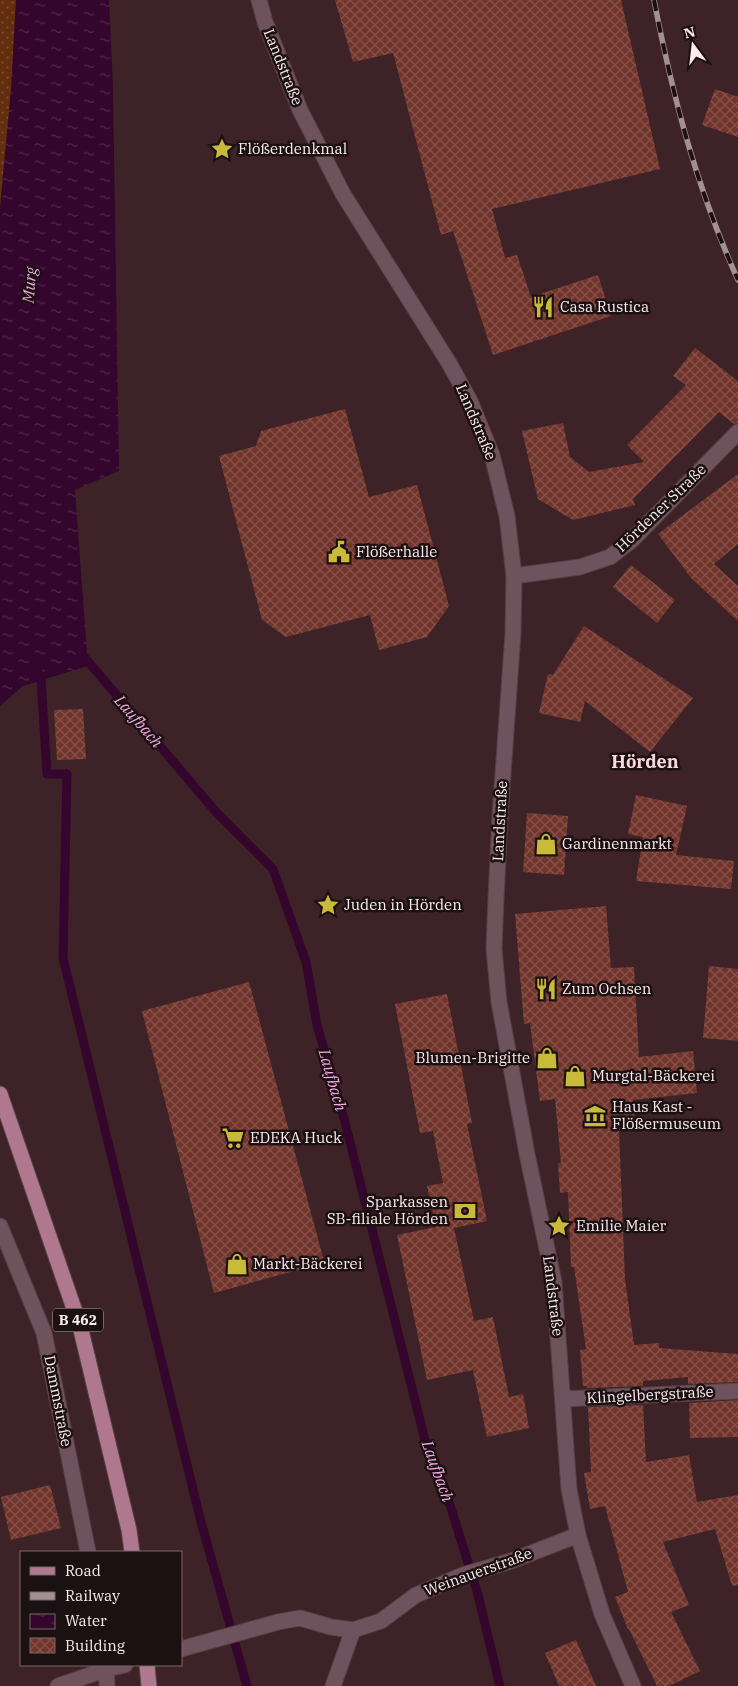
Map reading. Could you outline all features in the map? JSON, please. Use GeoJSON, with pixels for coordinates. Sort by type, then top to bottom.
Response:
{"type":"FeatureCollection","features":[{"type":"Feature","properties":{"kind":"main road","name":"B 462"},"geometry":{"type":"LineString","coordinates":[[0,1094],[80,1326],[132,1551]]}},
{"type":"Feature","properties":{"kind":"main road"},"geometry":{"type":"LineString","coordinates":[[147,1666],[149,1686]]}},
{"type":"Feature","properties":{"kind":"street","name":"Landstraße"},"geometry":{"type":"LineString","coordinates":[[259,0],[265,22],[300,110],[343,194],[449,363],[470,401],[492,455],[507,516],[514,576],[513,633],[500,816],[494,949],[499,1002],[527,1154],[554,1282],[569,1489],[578,1535],[602,1614],[633,1686]]}},
{"type":"Feature","properties":{"kind":"street","name":"Hördener Straße"},"geometry":{"type":"LineString","coordinates":[[514,576],[580,567],[610,557],[632,540],[738,432]]}},
{"type":"Feature","properties":{"kind":"street","name":"Dammstraße"},"geometry":{"type":"LineString","coordinates":[[0,1226],[44,1333],[88,1551]]}},
{"type":"Feature","properties":{"kind":"street","name":"Klingelbergstraße"},"geometry":{"type":"LineString","coordinates":[[563,1399],[738,1391]]}},
{"type":"Feature","properties":{"kind":"street","name":"Weinauerstraße"},"geometry":{"type":"LineString","coordinates":[[187,1648],[278,1622],[300,1618],[331,1627],[353,1630],[380,1621],[416,1595],[463,1575],[511,1561],[578,1535]]}},
{"type":"Feature","properties":{"kind":"street"},"geometry":{"type":"LineString","coordinates":[[333,1686],[353,1630]]}},
{"type":"Feature","properties":{"kind":"street"},"geometry":{"type":"LineString","coordinates":[[58,1686],[107,1667],[107,1686]]}},
{"type":"Feature","properties":{"kind":"shaded area"},"geometry":{"type":"Polygon","coordinates":[[[0,0],[16,0],[11,90],[0,208],[0,0]]]}},
{"type":"Feature","properties":{"kind":"water","name":"Murg"},"geometry":{"type":"Polygon","coordinates":[[[16,0],[109,0],[113,86],[119,471],[75,490],[88,666],[23,686],[0,706],[0,208],[11,90],[16,0]]]}},
{"type":"Feature","properties":{"kind":"building"},"geometry":{"type":"Polygon","coordinates":[[[335,0],[621,0],[660,169],[492,209],[505,258],[517,255],[531,297],[598,275],[611,316],[493,355],[453,231],[441,235],[393,53],[353,62],[335,0]]]}},
{"type":"Feature","properties":{"kind":"building"},"geometry":{"type":"Polygon","coordinates":[[[715,89],[738,97],[738,137],[702,125],[715,89]]]}},
{"type":"Feature","properties":{"kind":"building"},"geometry":{"type":"Polygon","coordinates":[[[695,348],[738,381],[738,423],[734,424],[719,412],[633,499],[635,505],[573,520],[538,499],[522,431],[563,423],[570,457],[589,472],[644,462],[627,445],[686,385],[673,376],[695,348]]]}},
{"type":"Feature","properties":{"kind":"building","name":"Flößerhalle"},"geometry":{"type":"Polygon","coordinates":[[[345,409],[369,497],[417,485],[449,606],[427,637],[379,650],[370,615],[286,637],[262,620],[219,456],[256,446],[261,431],[345,409]]]}},
{"type":"Feature","properties":{"kind":"building"},"geometry":{"type":"Polygon","coordinates":[[[738,474],[738,544],[714,564],[738,586],[738,621],[692,579],[658,534],[738,474]]]}},
{"type":"Feature","properties":{"kind":"building"},"geometry":{"type":"Polygon","coordinates":[[[631,565],[675,600],[657,623],[613,587],[631,565]]]}},
{"type":"Feature","properties":{"kind":"building"},"geometry":{"type":"Polygon","coordinates":[[[584,626],[693,698],[650,752],[585,701],[580,722],[539,713],[548,674],[553,675],[584,626]]]}},
{"type":"Feature","properties":{"kind":"building"},"geometry":{"type":"Polygon","coordinates":[[[83,709],[86,759],[57,760],[54,710],[83,709]]]}},
{"type":"Feature","properties":{"kind":"building"},"geometry":{"type":"Polygon","coordinates":[[[636,795],[687,806],[676,855],[734,861],[731,889],[636,881],[643,837],[628,834],[636,795]]]}},
{"type":"Feature","properties":{"kind":"building","name":"Gardinenmarkt"},"geometry":{"type":"Polygon","coordinates":[[[527,813],[568,816],[564,875],[523,872],[527,813]]]}},
{"type":"Feature","properties":{"kind":"building"},"geometry":{"type":"Polygon","coordinates":[[[606,906],[611,968],[634,967],[639,1057],[693,1051],[697,1093],[633,1100],[635,1128],[619,1130],[625,1279],[634,1345],[659,1343],[659,1348],[738,1354],[738,1382],[688,1384],[688,1377],[643,1381],[643,1386],[587,1388],[587,1386],[583,1386],[580,1350],[586,1349],[574,1267],[571,1267],[568,1192],[560,1193],[558,1163],[561,1163],[555,1099],[540,1101],[530,1023],[524,1024],[515,914],[606,906]]]}},
{"type":"Feature","properties":{"kind":"building"},"geometry":{"type":"Polygon","coordinates":[[[709,966],[738,969],[738,1041],[703,1038],[709,966]]]}},
{"type":"Feature","properties":{"kind":"building","name":"EDEKA Huck"},"geometry":{"type":"Polygon","coordinates":[[[249,982],[325,1265],[290,1272],[214,1293],[142,1011],[249,982]]]}},
{"type":"Feature","properties":{"kind":"building"},"geometry":{"type":"Polygon","coordinates":[[[447,994],[472,1123],[467,1124],[487,1221],[454,1228],[474,1321],[493,1317],[509,1397],[523,1394],[529,1428],[487,1437],[473,1370],[427,1380],[397,1235],[436,1227],[427,1186],[443,1183],[433,1131],[420,1133],[395,1004],[447,994]]]}},
{"type":"Feature","properties":{"kind":"building"},"geometry":{"type":"Polygon","coordinates":[[[738,1400],[738,1437],[690,1438],[689,1403],[738,1400]]]}},
{"type":"Feature","properties":{"kind":"building"},"geometry":{"type":"Polygon","coordinates":[[[643,1405],[646,1462],[689,1455],[697,1502],[738,1495],[738,1585],[732,1586],[715,1529],[663,1542],[689,1605],[671,1612],[700,1671],[669,1686],[657,1686],[628,1629],[615,1597],[628,1592],[605,1506],[590,1509],[584,1473],[591,1472],[588,1407],[643,1405]]]}},
{"type":"Feature","properties":{"kind":"building"},"geometry":{"type":"Polygon","coordinates":[[[50,1485],[61,1528],[11,1540],[1,1497],[50,1485]]]}},
{"type":"Feature","properties":{"kind":"building"},"geometry":{"type":"Polygon","coordinates":[[[576,1640],[596,1686],[559,1686],[545,1653],[576,1640]]]}},
{"type":"Feature","properties":{"kind":"waterway","name":"Laufbach"},"geometry":{"type":"LineString","coordinates":[[80,652],[216,812],[273,869],[306,962],[317,1025],[345,1122],[428,1452],[444,1486],[477,1591],[500,1686]]}},
{"type":"Feature","properties":{"kind":"waterway"},"geometry":{"type":"LineString","coordinates":[[37,670],[41,680],[47,774],[67,774],[63,958],[201,1522],[247,1686]]}},
{"type":"Feature","properties":{"kind":"railway"},"geometry":{"type":"LineString","coordinates":[[654,0],[669,72],[698,177],[723,246],[738,280]]}},
{"type":"Feature","properties":{"kind":"place","name":"Flößerdenkmal"},"geometry":{"type":"Point","coordinates":[222,149]}},
{"type":"Feature","properties":{"kind":"place","name":"Casa Rustica"},"geometry":{"type":"Point","coordinates":[543,307]}},
{"type":"Feature","properties":{"kind":"place","name":"Flößerhalle"},"geometry":{"type":"Point","coordinates":[339,552]}},
{"type":"Feature","properties":{"kind":"place","name":"Gardinenmarkt"},"geometry":{"type":"Point","coordinates":[546,844]}},
{"type":"Feature","properties":{"kind":"place","name":"Juden in Hörden"},"geometry":{"type":"Point","coordinates":[328,905]}},
{"type":"Feature","properties":{"kind":"place","name":"Zum Ochsen"},"geometry":{"type":"Point","coordinates":[546,989]}},
{"type":"Feature","properties":{"kind":"place","name":"Blumen-Brigitte"},"geometry":{"type":"Point","coordinates":[547,1058]}},
{"type":"Feature","properties":{"kind":"place","name":"Murgtal-Bäckerei"},"geometry":{"type":"Point","coordinates":[575,1076]}},
{"type":"Feature","properties":{"kind":"place","name":"Haus Kast - Flößermuseum"},"geometry":{"type":"Point","coordinates":[595,1116]}},
{"type":"Feature","properties":{"kind":"place","name":"EDEKA Huck"},"geometry":{"type":"Point","coordinates":[233,1138]}},
{"type":"Feature","properties":{"kind":"place","name":"Sparkassen SB-filiale Hörden"},"geometry":{"type":"Point","coordinates":[465,1211]}},
{"type":"Feature","properties":{"kind":"place","name":"Emilie Maier"},"geometry":{"type":"Point","coordinates":[559,1226]}},
{"type":"Feature","properties":{"kind":"place","name":"Markt-Bäckerei"},"geometry":{"type":"Point","coordinates":[237,1264]}},
{"type":"Feature","properties":{"kind":"district","name":"Hörden"},"geometry":{"type":"Point","coordinates":[645,762]}}]}
